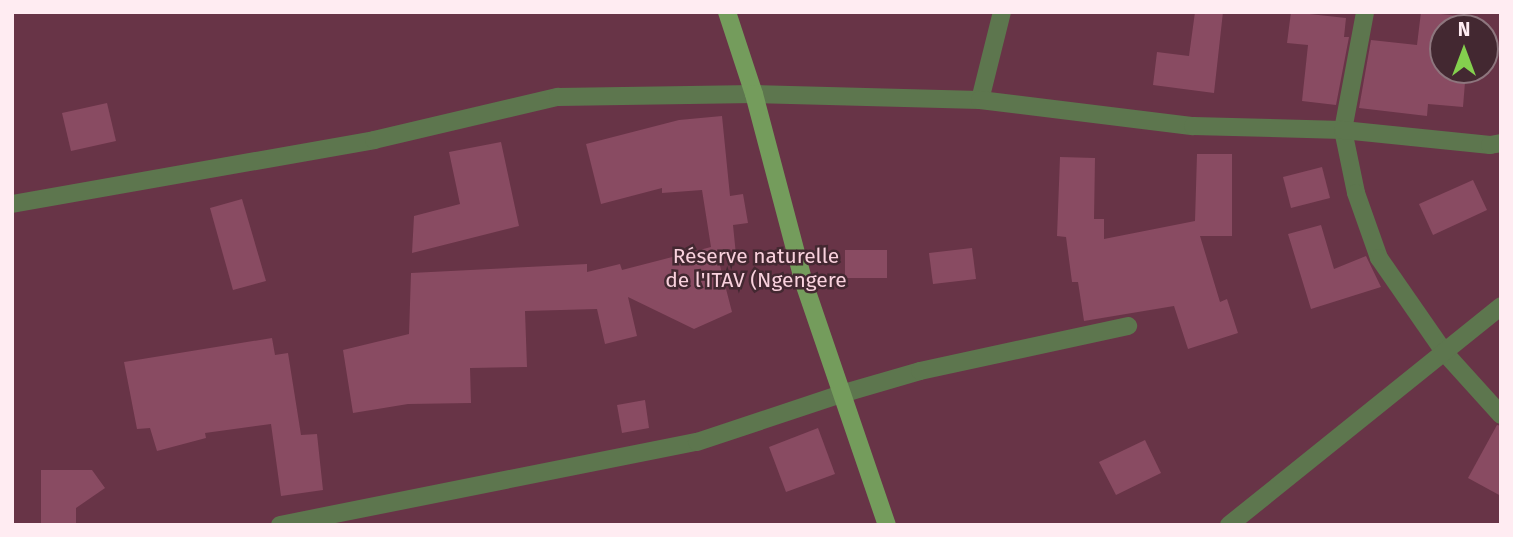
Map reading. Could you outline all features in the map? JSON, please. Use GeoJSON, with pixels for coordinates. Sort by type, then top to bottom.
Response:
{"type":"FeatureCollection","features":[{"type":"Feature","properties":{"kind":"street"},"geometry":{"type":"LineString","coordinates":[[727,12],[754,94],[804,283],[887,525]]}},
{"type":"Feature","properties":{"kind":"street"},"geometry":{"type":"LineString","coordinates":[[980,100],[1002,12]]}},
{"type":"Feature","properties":{"kind":"street"},"geometry":{"type":"LineString","coordinates":[[1365,12],[1343,130],[1356,193],[1379,258],[1444,352],[1501,415]]}},
{"type":"Feature","properties":{"kind":"street"},"geometry":{"type":"LineString","coordinates":[[12,204],[374,141],[558,97],[754,94],[980,100],[1193,126],[1343,130],[1490,145],[1501,143]]}},
{"type":"Feature","properties":{"kind":"street"},"geometry":{"type":"LineString","coordinates":[[1228,525],[1501,306]]}},
{"type":"Feature","properties":{"kind":"street"},"geometry":{"type":"LineString","coordinates":[[280,525],[697,442],[920,371],[1128,326]]}},
{"type":"Feature","properties":{"kind":"green space","name":"Réserve naturelle de l'ITAV (Ngengere"},"geometry":{"type":"Polygon","coordinates":[[[12,12],[1501,12],[1501,525],[12,525],[12,12]]]}},
{"type":"Feature","properties":{"kind":"building"},"geometry":{"type":"Polygon","coordinates":[[[1195,12],[1223,12],[1214,93],[1153,85],[1157,52],[1189,56],[1195,12]]]}},
{"type":"Feature","properties":{"kind":"building"},"geometry":{"type":"Polygon","coordinates":[[[1291,12],[1346,18],[1344,37],[1349,37],[1336,105],[1302,101],[1308,45],[1287,43],[1291,12]]]}},
{"type":"Feature","properties":{"kind":"building"},"geometry":{"type":"Polygon","coordinates":[[[1421,12],[1441,14],[1429,14],[1429,84],[1465,84],[1463,107],[1428,104],[1427,116],[1359,108],[1371,40],[1417,45],[1421,12]]]}},
{"type":"Feature","properties":{"kind":"building"},"geometry":{"type":"Polygon","coordinates":[[[107,103],[116,141],[71,151],[62,113],[107,103]]]}},
{"type":"Feature","properties":{"kind":"building"},"geometry":{"type":"Polygon","coordinates":[[[722,116],[730,196],[743,194],[748,223],[733,225],[736,255],[718,258],[732,312],[694,329],[628,297],[637,336],[605,344],[597,309],[525,311],[527,367],[470,368],[471,403],[408,404],[353,413],[343,350],[409,334],[411,273],[587,264],[587,272],[620,264],[622,270],[711,247],[702,190],[662,193],[662,188],[601,204],[586,144],[679,120],[722,116]]]}},
{"type":"Feature","properties":{"kind":"building"},"geometry":{"type":"Polygon","coordinates":[[[501,142],[519,226],[412,253],[414,216],[460,204],[449,152],[501,142]]]}},
{"type":"Feature","properties":{"kind":"building"},"geometry":{"type":"Polygon","coordinates":[[[1197,154],[1232,154],[1232,236],[1200,236],[1220,302],[1227,299],[1238,333],[1188,349],[1174,306],[1084,321],[1078,282],[1072,282],[1066,237],[1057,236],[1060,157],[1095,158],[1094,219],[1104,219],[1104,239],[1195,221],[1197,154]]]}},
{"type":"Feature","properties":{"kind":"building"},"geometry":{"type":"Polygon","coordinates":[[[1322,167],[1330,198],[1291,208],[1283,177],[1322,167]]]}},
{"type":"Feature","properties":{"kind":"building"},"geometry":{"type":"Polygon","coordinates":[[[1473,180],[1487,210],[1433,235],[1419,204],[1473,180]]]}},
{"type":"Feature","properties":{"kind":"building"},"geometry":{"type":"Polygon","coordinates":[[[242,199],[266,281],[233,290],[210,208],[242,199]]]}},
{"type":"Feature","properties":{"kind":"building"},"geometry":{"type":"Polygon","coordinates":[[[1321,225],[1334,269],[1366,256],[1381,287],[1311,309],[1288,234],[1321,225]]]}},
{"type":"Feature","properties":{"kind":"building"},"geometry":{"type":"Polygon","coordinates":[[[972,248],[976,279],[933,284],[929,253],[972,248]]]}},
{"type":"Feature","properties":{"kind":"building"},"geometry":{"type":"Polygon","coordinates":[[[845,250],[887,250],[887,278],[845,278],[845,250]]]}},
{"type":"Feature","properties":{"kind":"building"},"geometry":{"type":"Polygon","coordinates":[[[272,338],[275,355],[288,353],[301,435],[317,434],[323,490],[281,496],[271,424],[205,433],[206,438],[157,451],[150,428],[137,429],[124,362],[272,338]]]}},
{"type":"Feature","properties":{"kind":"building"},"geometry":{"type":"Polygon","coordinates":[[[645,400],[649,428],[622,433],[617,405],[645,400]]]}},
{"type":"Feature","properties":{"kind":"building"},"geometry":{"type":"Polygon","coordinates":[[[1497,425],[1501,426],[1501,496],[1468,478],[1497,425]]]}},
{"type":"Feature","properties":{"kind":"building"},"geometry":{"type":"Polygon","coordinates":[[[818,428],[835,474],[786,492],[769,447],[818,428]]]}},
{"type":"Feature","properties":{"kind":"building"},"geometry":{"type":"Polygon","coordinates":[[[1145,440],[1161,473],[1116,495],[1099,462],[1145,440]]]}},
{"type":"Feature","properties":{"kind":"building"},"geometry":{"type":"Polygon","coordinates":[[[41,470],[92,470],[105,488],[76,508],[76,523],[41,523],[41,470]]]}}]}
